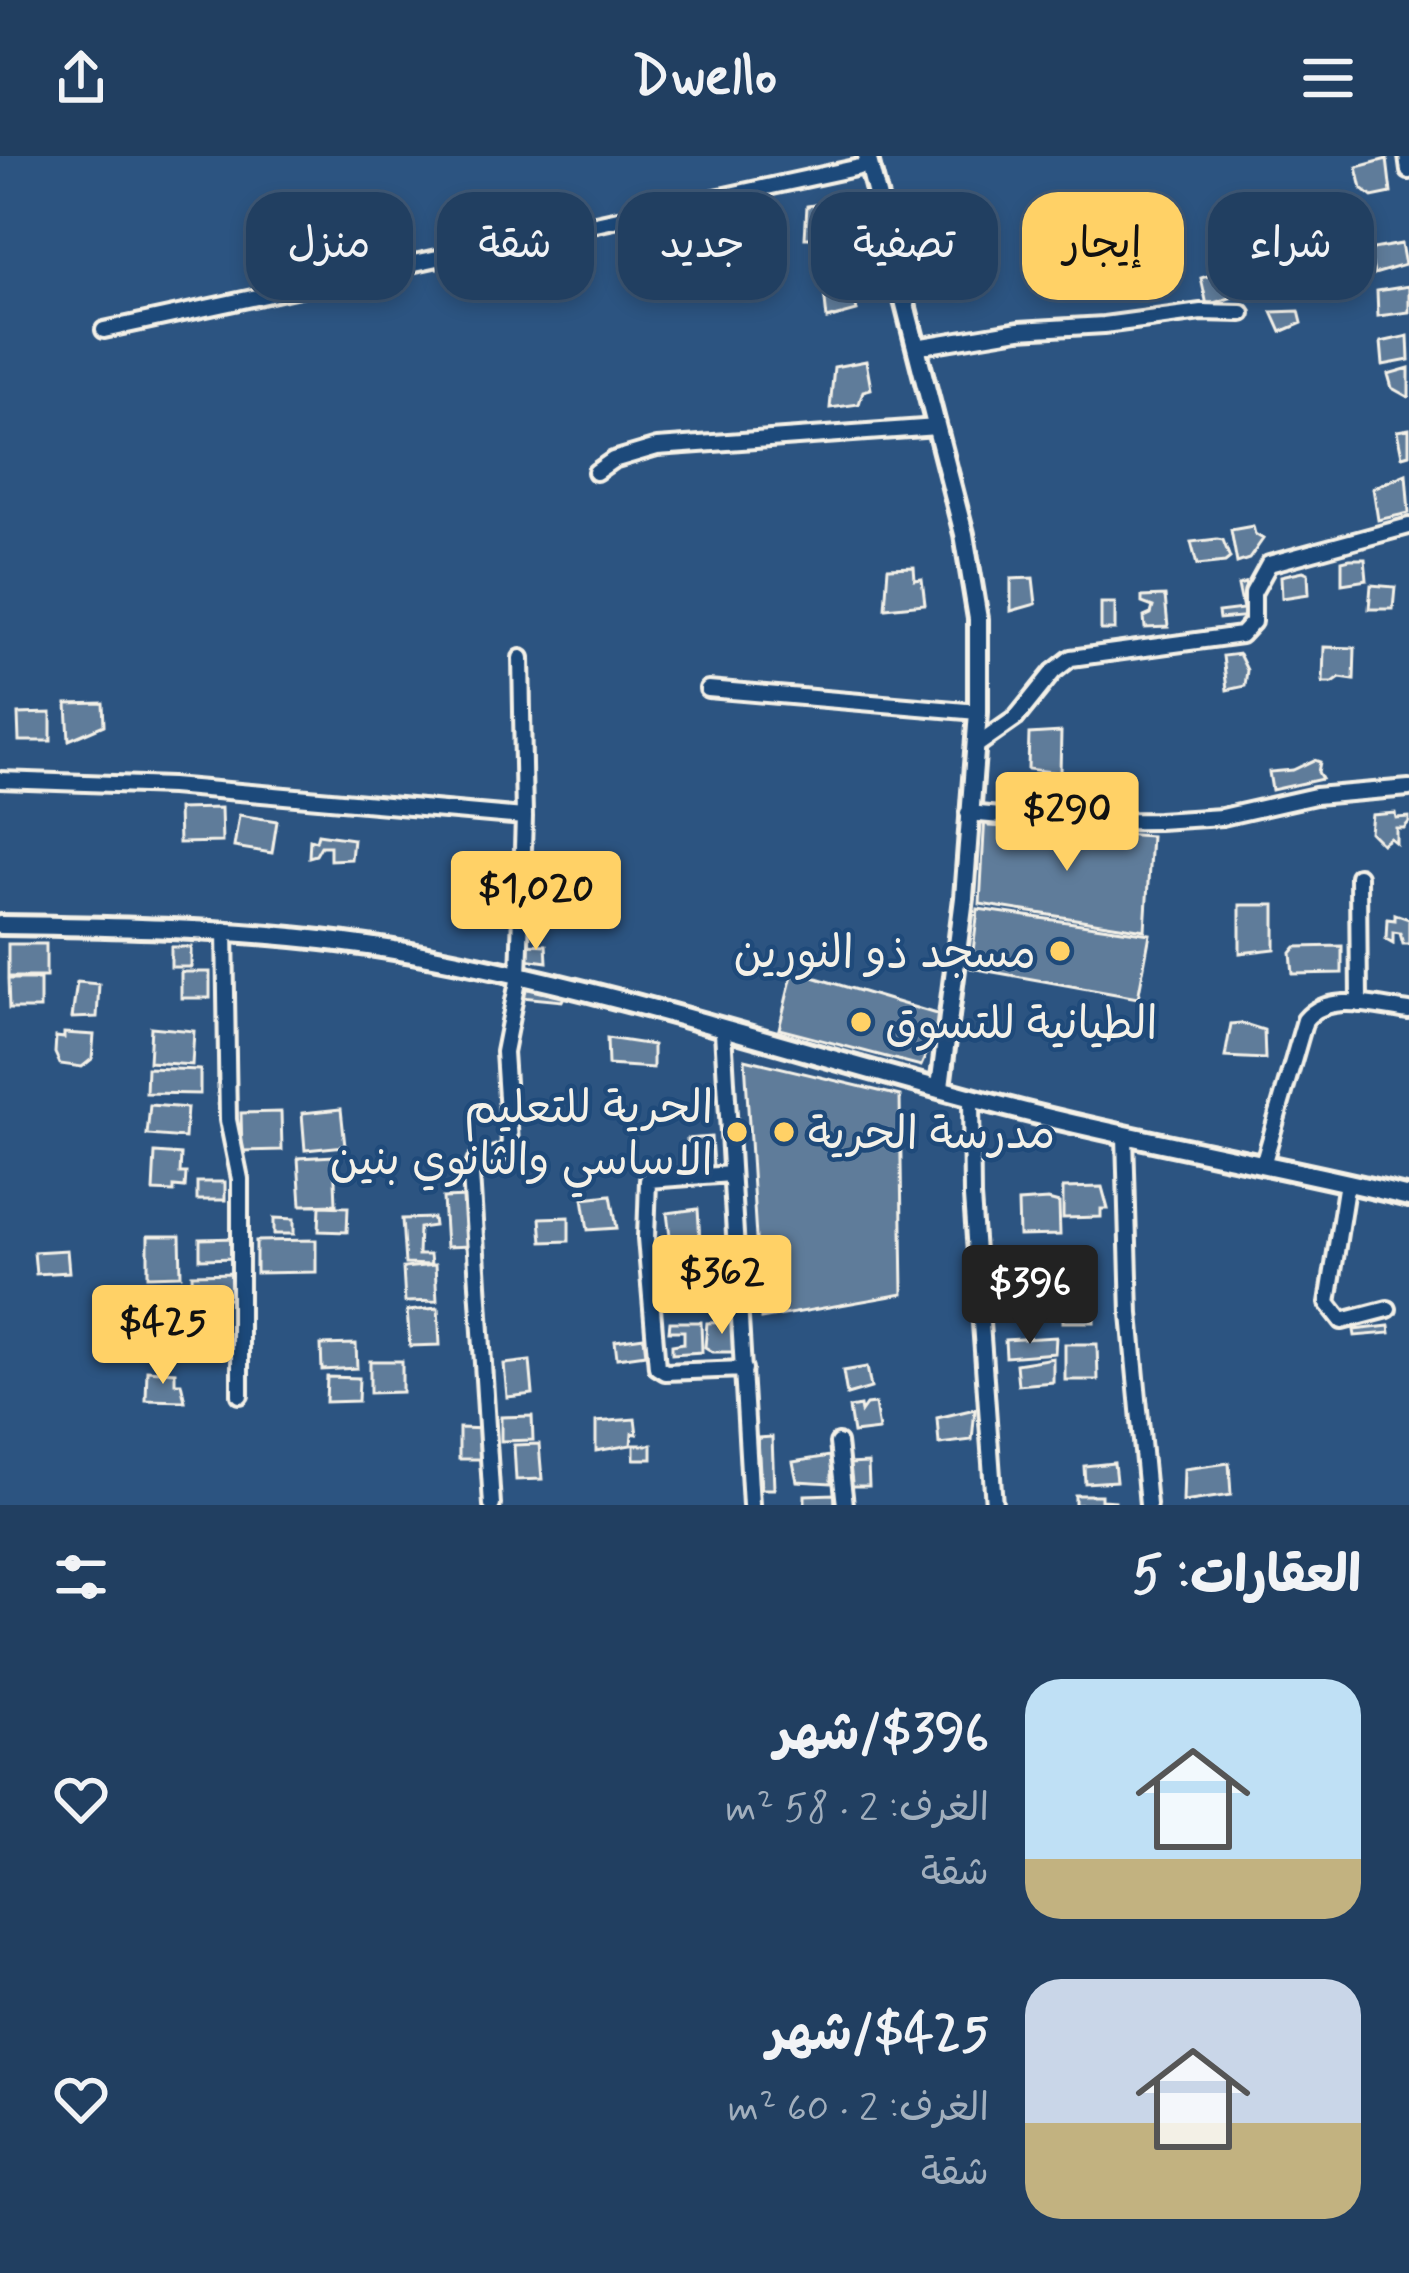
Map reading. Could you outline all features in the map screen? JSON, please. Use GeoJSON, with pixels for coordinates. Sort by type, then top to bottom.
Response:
{"type":"FeatureCollection","features":[{"type":"Feature","properties":{"kind":"street"},"geometry":{"type":"LineString","coordinates":[[1407,156],[1409,171]]}},
{"type":"Feature","properties":{"kind":"street"},"geometry":{"type":"LineString","coordinates":[[104,330],[868,160],[974,583],[980,664],[976,746],[964,898],[940,1087]]}},
{"type":"Feature","properties":{"kind":"street"},"geometry":{"type":"LineString","coordinates":[[916,347],[1032,328],[1104,325],[1201,312],[1242,313]]}},
{"type":"Feature","properties":{"kind":"street"},"geometry":{"type":"LineString","coordinates":[[596,472],[613,460],[657,447],[937,428]]}},
{"type":"Feature","properties":{"kind":"street"},"geometry":{"type":"LineString","coordinates":[[976,746],[1016,718],[1053,672],[1071,658],[1241,634],[1249,630],[1253,593],[1269,564],[1409,526]]}},
{"type":"Feature","properties":{"kind":"street"},"geometry":{"type":"LineString","coordinates":[[492,1505],[471,1174],[476,1161],[505,1152],[510,1144],[504,1052],[519,976],[524,817],[521,658]]}},
{"type":"Feature","properties":{"kind":"street"},"geometry":{"type":"LineString","coordinates":[[708,689],[978,712]]}},
{"type":"Feature","properties":{"kind":"street"},"geometry":{"type":"LineString","coordinates":[[0,780],[171,786],[524,817]]}},
{"type":"Feature","properties":{"kind":"street"},"geometry":{"type":"LineString","coordinates":[[968,813],[1068,822],[1158,821],[1222,817],[1315,796],[1409,788]]}},
{"type":"Feature","properties":{"kind":"street"},"geometry":{"type":"LineString","coordinates":[[1358,876],[1359,1004]]}},
{"type":"Feature","properties":{"kind":"street"},"geometry":{"type":"LineString","coordinates":[[0,926],[225,930],[350,943],[519,976],[971,1098],[1409,1197]]}},
{"type":"Feature","properties":{"kind":"street"},"geometry":{"type":"LineString","coordinates":[[225,930],[228,1120],[240,1179],[240,1395]]}},
{"type":"Feature","properties":{"kind":"street"},"geometry":{"type":"LineString","coordinates":[[1264,1165],[1305,1020],[1321,1007],[1340,1003],[1409,1011]]}},
{"type":"Feature","properties":{"kind":"street"},"geometry":{"type":"LineString","coordinates":[[723,1031],[751,1505]]}},
{"type":"Feature","properties":{"kind":"street"},"geometry":{"type":"LineString","coordinates":[[971,1098],[972,1197],[994,1505]]}},
{"type":"Feature","properties":{"kind":"street"},"geometry":{"type":"LineString","coordinates":[[1125,1136],[1130,1314],[1148,1505]]}},
{"type":"Feature","properties":{"kind":"street"},"geometry":{"type":"LineString","coordinates":[[731,1174],[648,1180],[646,1238],[657,1367],[665,1372],[744,1369]]}},
{"type":"Feature","properties":{"kind":"street"},"geometry":{"type":"LineString","coordinates":[[1346,1182],[1328,1303],[1342,1321],[1388,1309]]}},
{"type":"Feature","properties":{"kind":"street"},"geometry":{"type":"LineString","coordinates":[[838,1443],[844,1505]]}},
{"type":"Feature","properties":{"kind":"building"},"geometry":{"type":"Polygon","coordinates":[[[1387,159],[1391,193],[1374,197],[1374,192],[1366,192],[1357,167],[1387,159]]]}},
{"type":"Feature","properties":{"kind":"building"},"geometry":{"type":"Polygon","coordinates":[[[811,205],[811,238],[805,238],[807,206],[811,205]]]}},
{"type":"Feature","properties":{"kind":"building"},"geometry":{"type":"Polygon","coordinates":[[[1401,244],[1405,265],[1374,274],[1374,249],[1401,244]]]}},
{"type":"Feature","properties":{"kind":"building"},"geometry":{"type":"Polygon","coordinates":[[[1208,276],[1208,300],[1223,300],[1207,305],[1201,278],[1208,276]]]}},
{"type":"Feature","properties":{"kind":"building"},"geometry":{"type":"Polygon","coordinates":[[[1409,286],[1409,312],[1378,316],[1377,291],[1409,286]]]}},
{"type":"Feature","properties":{"kind":"building"},"geometry":{"type":"Polygon","coordinates":[[[825,300],[855,300],[857,311],[827,319],[825,300]]]}},
{"type":"Feature","properties":{"kind":"building"},"geometry":{"type":"Polygon","coordinates":[[[1299,311],[1302,323],[1281,332],[1272,312],[1299,311]]]}},
{"type":"Feature","properties":{"kind":"building"},"geometry":{"type":"Polygon","coordinates":[[[1408,336],[1409,360],[1383,365],[1381,342],[1408,336]]]}},
{"type":"Feature","properties":{"kind":"building"},"geometry":{"type":"Polygon","coordinates":[[[866,361],[871,389],[863,391],[859,404],[830,408],[834,367],[866,361]]]}},
{"type":"Feature","properties":{"kind":"building"},"geometry":{"type":"Polygon","coordinates":[[[1409,368],[1408,397],[1392,388],[1388,374],[1409,368]]]}},
{"type":"Feature","properties":{"kind":"building"},"geometry":{"type":"Polygon","coordinates":[[[1409,429],[1409,454],[1402,456],[1397,431],[1409,429]]]}},
{"type":"Feature","properties":{"kind":"building"},"geometry":{"type":"Polygon","coordinates":[[[1406,474],[1409,513],[1378,520],[1373,488],[1406,474]]]}},
{"type":"Feature","properties":{"kind":"building"},"geometry":{"type":"Polygon","coordinates":[[[1253,526],[1263,539],[1249,559],[1237,563],[1231,530],[1253,526]]]}},
{"type":"Feature","properties":{"kind":"building"},"geometry":{"type":"Polygon","coordinates":[[[1223,540],[1230,558],[1197,565],[1191,542],[1223,540]]]}},
{"type":"Feature","properties":{"kind":"building"},"geometry":{"type":"Polygon","coordinates":[[[1365,559],[1367,580],[1342,584],[1342,561],[1365,559]]]}},
{"type":"Feature","properties":{"kind":"building"},"geometry":{"type":"Polygon","coordinates":[[[914,567],[915,580],[922,579],[925,604],[885,608],[888,568],[914,567]]]}},
{"type":"Feature","properties":{"kind":"building"},"geometry":{"type":"Polygon","coordinates":[[[1308,573],[1309,594],[1282,598],[1281,576],[1308,573]]]}},
{"type":"Feature","properties":{"kind":"building"},"geometry":{"type":"Polygon","coordinates":[[[1033,578],[1036,604],[1011,611],[1011,579],[1033,578]]]}},
{"type":"Feature","properties":{"kind":"building"},"geometry":{"type":"Polygon","coordinates":[[[1245,583],[1252,616],[1219,619],[1218,612],[1243,609],[1238,585],[1245,583]]]}},
{"type":"Feature","properties":{"kind":"building"},"geometry":{"type":"Polygon","coordinates":[[[1371,585],[1395,587],[1393,609],[1369,609],[1371,585]]]}},
{"type":"Feature","properties":{"kind":"building"},"geometry":{"type":"Polygon","coordinates":[[[1165,596],[1168,627],[1145,628],[1144,617],[1153,607],[1142,603],[1142,597],[1165,596]]]}},
{"type":"Feature","properties":{"kind":"building"},"geometry":{"type":"Polygon","coordinates":[[[1101,603],[1115,603],[1115,630],[1101,630],[1101,603]]]}},
{"type":"Feature","properties":{"kind":"building"},"geometry":{"type":"Polygon","coordinates":[[[1324,647],[1355,648],[1354,680],[1323,683],[1324,647]]]}},
{"type":"Feature","properties":{"kind":"building"},"geometry":{"type":"Polygon","coordinates":[[[1239,654],[1247,670],[1245,686],[1227,690],[1223,656],[1239,654]]]}},
{"type":"Feature","properties":{"kind":"building"},"geometry":{"type":"Polygon","coordinates":[[[103,703],[104,725],[69,740],[67,704],[103,703]]]}},
{"type":"Feature","properties":{"kind":"building"},"geometry":{"type":"Polygon","coordinates":[[[51,713],[51,741],[19,741],[18,714],[51,713]]]}},
{"type":"Feature","properties":{"kind":"building"},"geometry":{"type":"Polygon","coordinates":[[[1061,732],[1060,773],[1028,769],[1029,734],[1061,732]]]}},
{"type":"Feature","properties":{"kind":"building"},"geometry":{"type":"Polygon","coordinates":[[[1314,760],[1320,762],[1322,779],[1272,790],[1269,772],[1293,770],[1314,760]]]}},
{"type":"Feature","properties":{"kind":"building"},"geometry":{"type":"Polygon","coordinates":[[[221,808],[222,842],[179,843],[178,809],[221,808]]]}},
{"type":"Feature","properties":{"kind":"building"},"geometry":{"type":"Polygon","coordinates":[[[1395,813],[1396,818],[1409,817],[1409,822],[1396,828],[1396,843],[1390,838],[1382,844],[1370,832],[1372,815],[1395,813]]]}},
{"type":"Feature","properties":{"kind":"building"},"geometry":{"type":"Polygon","coordinates":[[[239,815],[277,821],[272,853],[234,847],[239,815]]]}},
{"type":"Feature","properties":{"kind":"building"},"geometry":{"type":"Polygon","coordinates":[[[985,815],[989,826],[1151,836],[1145,930],[980,904],[985,815]]]}},
{"type":"Feature","properties":{"kind":"building"},"geometry":{"type":"Polygon","coordinates":[[[318,834],[353,839],[351,859],[330,860],[330,846],[321,846],[309,857],[310,839],[316,841],[318,834]]]}},
{"type":"Feature","properties":{"kind":"building"},"geometry":{"type":"Polygon","coordinates":[[[1240,905],[1275,905],[1275,949],[1240,953],[1240,905]]]}},
{"type":"Feature","properties":{"kind":"building","name":"مسجد ذو النورين"},"geometry":{"type":"Polygon","coordinates":[[[978,909],[1150,934],[1138,998],[971,968],[978,909]]]}},
{"type":"Feature","properties":{"kind":"building"},"geometry":{"type":"Polygon","coordinates":[[[1395,914],[1409,919],[1409,944],[1403,944],[1400,933],[1393,932],[1393,943],[1386,939],[1387,919],[1395,920],[1395,914]]]}},
{"type":"Feature","properties":{"kind":"building"},"geometry":{"type":"Polygon","coordinates":[[[8,944],[46,944],[46,977],[8,977],[8,944]]]}},
{"type":"Feature","properties":{"kind":"building"},"geometry":{"type":"Polygon","coordinates":[[[526,944],[546,945],[547,962],[525,959],[526,944]]]}},
{"type":"Feature","properties":{"kind":"building"},"geometry":{"type":"Polygon","coordinates":[[[1342,946],[1342,973],[1293,974],[1291,953],[1296,947],[1342,946]]]}},
{"type":"Feature","properties":{"kind":"building"},"geometry":{"type":"Polygon","coordinates":[[[171,947],[191,947],[191,967],[171,967],[171,947]]]}},
{"type":"Feature","properties":{"kind":"building","name":"الطيانية للتسوق"},"geometry":{"type":"Polygon","coordinates":[[[793,971],[943,1016],[921,1066],[779,1029],[793,971]]]}},
{"type":"Feature","properties":{"kind":"building"},"geometry":{"type":"Polygon","coordinates":[[[181,972],[210,972],[210,998],[181,998],[181,972]]]}},
{"type":"Feature","properties":{"kind":"building"},"geometry":{"type":"Polygon","coordinates":[[[8,979],[40,979],[40,1009],[9,1009],[8,979]]]}},
{"type":"Feature","properties":{"kind":"building"},"geometry":{"type":"Polygon","coordinates":[[[524,980],[567,990],[562,1001],[521,997],[524,980]]]}},
{"type":"Feature","properties":{"kind":"building"},"geometry":{"type":"Polygon","coordinates":[[[77,982],[99,984],[97,1017],[72,1018],[77,982]]]}},
{"type":"Feature","properties":{"kind":"building"},"geometry":{"type":"Polygon","coordinates":[[[1231,1024],[1264,1030],[1265,1059],[1225,1057],[1231,1024]]]}},
{"type":"Feature","properties":{"kind":"building"},"geometry":{"type":"Polygon","coordinates":[[[151,1027],[194,1031],[192,1065],[149,1062],[151,1027]]]}},
{"type":"Feature","properties":{"kind":"building"},"geometry":{"type":"Polygon","coordinates":[[[64,1033],[94,1035],[92,1059],[82,1067],[60,1064],[56,1037],[64,1038],[64,1033]]]}},
{"type":"Feature","properties":{"kind":"building"},"geometry":{"type":"Polygon","coordinates":[[[607,1038],[653,1045],[653,1068],[608,1065],[607,1038]]]}},
{"type":"Feature","properties":{"kind":"building"},"geometry":{"type":"Polygon","coordinates":[[[745,1059],[900,1096],[903,1294],[761,1319],[745,1059]]]}},
{"type":"Feature","properties":{"kind":"building"},"geometry":{"type":"Polygon","coordinates":[[[147,1068],[200,1070],[200,1094],[146,1093],[147,1068]]]}},
{"type":"Feature","properties":{"kind":"building"},"geometry":{"type":"Polygon","coordinates":[[[150,1105],[187,1108],[185,1138],[147,1135],[150,1105]]]}},
{"type":"Feature","properties":{"kind":"building"},"geometry":{"type":"Polygon","coordinates":[[[341,1109],[345,1146],[305,1150],[302,1113],[341,1109]]]}},
{"type":"Feature","properties":{"kind":"building"},"geometry":{"type":"Polygon","coordinates":[[[281,1112],[282,1150],[242,1151],[241,1113],[281,1112]]]}},
{"type":"Feature","properties":{"kind":"building"},"geometry":{"type":"Polygon","coordinates":[[[711,1137],[713,1166],[688,1167],[687,1139],[711,1137]]]}},
{"type":"Feature","properties":{"kind":"building"},"geometry":{"type":"Polygon","coordinates":[[[155,1153],[181,1155],[185,1188],[153,1191],[155,1153]]]}},
{"type":"Feature","properties":{"kind":"building"},"geometry":{"type":"Polygon","coordinates":[[[334,1156],[336,1204],[301,1205],[298,1158],[334,1156]]]}},
{"type":"Feature","properties":{"kind":"building"},"geometry":{"type":"Polygon","coordinates":[[[197,1182],[225,1182],[225,1200],[197,1200],[197,1182]]]}},
{"type":"Feature","properties":{"kind":"building"},"geometry":{"type":"Polygon","coordinates":[[[1102,1187],[1108,1209],[1101,1209],[1101,1217],[1063,1218],[1063,1188],[1102,1187]]]}},
{"type":"Feature","properties":{"kind":"building"},"geometry":{"type":"Polygon","coordinates":[[[611,1195],[617,1228],[588,1230],[583,1198],[611,1195]]]}},
{"type":"Feature","properties":{"kind":"building"},"geometry":{"type":"Polygon","coordinates":[[[468,1197],[471,1246],[446,1247],[443,1198],[468,1197]]]}},
{"type":"Feature","properties":{"kind":"building"},"geometry":{"type":"Polygon","coordinates":[[[1018,1202],[1059,1203],[1060,1235],[1019,1236],[1018,1202]]]}},
{"type":"Feature","properties":{"kind":"building"},"geometry":{"type":"Polygon","coordinates":[[[320,1206],[348,1207],[347,1232],[319,1231],[320,1206]]]}},
{"type":"Feature","properties":{"kind":"building"},"geometry":{"type":"Polygon","coordinates":[[[698,1209],[700,1241],[671,1243],[667,1213],[698,1209]]]}},
{"type":"Feature","properties":{"kind":"building"},"geometry":{"type":"Polygon","coordinates":[[[569,1217],[569,1241],[542,1242],[540,1218],[569,1217]]]}},
{"type":"Feature","properties":{"kind":"building"},"geometry":{"type":"Polygon","coordinates":[[[274,1218],[294,1219],[294,1234],[274,1234],[274,1218]]]}},
{"type":"Feature","properties":{"kind":"building"},"geometry":{"type":"Polygon","coordinates":[[[433,1218],[434,1226],[419,1228],[418,1255],[430,1255],[431,1265],[405,1264],[402,1219],[433,1218]]]}},
{"type":"Feature","properties":{"kind":"building"},"geometry":{"type":"Polygon","coordinates":[[[148,1236],[180,1236],[181,1275],[148,1276],[148,1236]]]}},
{"type":"Feature","properties":{"kind":"building"},"geometry":{"type":"Polygon","coordinates":[[[237,1238],[237,1258],[200,1259],[200,1239],[237,1238]]]}},
{"type":"Feature","properties":{"kind":"building"},"geometry":{"type":"Polygon","coordinates":[[[316,1240],[316,1272],[256,1273],[256,1241],[316,1240]]]}},
{"type":"Feature","properties":{"kind":"building"},"geometry":{"type":"Polygon","coordinates":[[[67,1250],[69,1272],[36,1274],[34,1252],[67,1250]]]}},
{"type":"Feature","properties":{"kind":"building"},"geometry":{"type":"Polygon","coordinates":[[[435,1265],[437,1301],[405,1302],[403,1268],[435,1265]]]}},
{"type":"Feature","properties":{"kind":"building"},"geometry":{"type":"Polygon","coordinates":[[[238,1273],[238,1299],[193,1299],[192,1274],[238,1273]]]}},
{"type":"Feature","properties":{"kind":"building"},"geometry":{"type":"Polygon","coordinates":[[[677,1277],[678,1284],[690,1283],[691,1304],[665,1305],[664,1278],[677,1277]]]}},
{"type":"Feature","properties":{"kind":"building"},"geometry":{"type":"Polygon","coordinates":[[[737,1277],[738,1302],[731,1303],[730,1293],[724,1293],[725,1303],[706,1305],[704,1280],[737,1277]]]}},
{"type":"Feature","properties":{"kind":"building"},"geometry":{"type":"Polygon","coordinates":[[[1093,1288],[1094,1322],[1063,1322],[1063,1289],[1093,1288]]]}},
{"type":"Feature","properties":{"kind":"building"},"geometry":{"type":"Polygon","coordinates":[[[438,1308],[440,1345],[410,1346],[407,1311],[438,1308]]]}},
{"type":"Feature","properties":{"kind":"building"},"geometry":{"type":"Polygon","coordinates":[[[182,1311],[183,1345],[148,1346],[147,1312],[182,1311]]]}},
{"type":"Feature","properties":{"kind":"building"},"geometry":{"type":"Polygon","coordinates":[[[670,1322],[701,1322],[702,1352],[672,1354],[672,1345],[684,1343],[684,1331],[669,1331],[670,1322]]]}},
{"type":"Feature","properties":{"kind":"building"},"geometry":{"type":"Polygon","coordinates":[[[736,1322],[737,1352],[713,1352],[705,1347],[707,1323],[736,1322]]]}},
{"type":"Feature","properties":{"kind":"building"},"geometry":{"type":"Polygon","coordinates":[[[1389,1326],[1390,1333],[1355,1336],[1354,1330],[1389,1326]]]}},
{"type":"Feature","properties":{"kind":"building"},"geometry":{"type":"Polygon","coordinates":[[[644,1337],[646,1354],[617,1358],[615,1341],[644,1337]]]}},
{"type":"Feature","properties":{"kind":"building"},"geometry":{"type":"Polygon","coordinates":[[[1056,1337],[1055,1353],[1006,1357],[1005,1340],[1056,1337]]]}},
{"type":"Feature","properties":{"kind":"building"},"geometry":{"type":"Polygon","coordinates":[[[356,1344],[357,1368],[322,1370],[321,1345],[356,1344]]]}},
{"type":"Feature","properties":{"kind":"building"},"geometry":{"type":"Polygon","coordinates":[[[1065,1344],[1097,1344],[1098,1380],[1065,1380],[1065,1344]]]}},
{"type":"Feature","properties":{"kind":"building"},"geometry":{"type":"Polygon","coordinates":[[[1053,1358],[1053,1382],[1018,1385],[1016,1364],[1053,1358]]]}},
{"type":"Feature","properties":{"kind":"building"},"geometry":{"type":"Polygon","coordinates":[[[370,1361],[402,1361],[402,1392],[370,1393],[370,1361]]]}},
{"type":"Feature","properties":{"kind":"building"},"geometry":{"type":"Polygon","coordinates":[[[530,1361],[533,1394],[507,1397],[504,1364],[530,1361]]]}},
{"type":"Feature","properties":{"kind":"building"},"geometry":{"type":"Polygon","coordinates":[[[867,1367],[871,1388],[847,1395],[843,1371],[867,1367]]]}},
{"type":"Feature","properties":{"kind":"building"},"geometry":{"type":"Polygon","coordinates":[[[147,1370],[175,1372],[185,1401],[146,1400],[147,1370]]]}},
{"type":"Feature","properties":{"kind":"building"},"geometry":{"type":"Polygon","coordinates":[[[327,1377],[359,1378],[358,1401],[326,1402],[327,1377]]]}},
{"type":"Feature","properties":{"kind":"building"},"geometry":{"type":"Polygon","coordinates":[[[875,1404],[879,1430],[853,1433],[849,1408],[860,1406],[861,1412],[875,1404]]]}},
{"type":"Feature","properties":{"kind":"building"},"geometry":{"type":"Polygon","coordinates":[[[975,1409],[972,1440],[939,1444],[937,1418],[975,1409]]]}},
{"type":"Feature","properties":{"kind":"building"},"geometry":{"type":"Polygon","coordinates":[[[532,1416],[533,1440],[501,1441],[501,1417],[532,1416]]]}},
{"type":"Feature","properties":{"kind":"building"},"geometry":{"type":"Polygon","coordinates":[[[635,1419],[637,1434],[632,1433],[631,1445],[596,1451],[596,1422],[635,1419]]]}},
{"type":"Feature","properties":{"kind":"building"},"geometry":{"type":"Polygon","coordinates":[[[459,1428],[487,1429],[487,1459],[459,1459],[459,1428]]]}},
{"type":"Feature","properties":{"kind":"building"},"geometry":{"type":"Polygon","coordinates":[[[772,1437],[774,1489],[761,1489],[758,1438],[772,1437]]]}},
{"type":"Feature","properties":{"kind":"building"},"geometry":{"type":"Polygon","coordinates":[[[539,1444],[542,1479],[516,1480],[514,1445],[539,1444]]]}},
{"type":"Feature","properties":{"kind":"building"},"geometry":{"type":"Polygon","coordinates":[[[634,1445],[652,1445],[652,1459],[634,1459],[634,1445]]]}},
{"type":"Feature","properties":{"kind":"building"},"geometry":{"type":"Polygon","coordinates":[[[836,1455],[831,1483],[797,1481],[793,1462],[836,1455]]]}},
{"type":"Feature","properties":{"kind":"building"},"geometry":{"type":"Polygon","coordinates":[[[868,1463],[869,1486],[848,1486],[848,1464],[868,1463]]]}},
{"type":"Feature","properties":{"kind":"building"},"geometry":{"type":"Polygon","coordinates":[[[1114,1463],[1116,1481],[1085,1483],[1084,1466],[1114,1463]]]}},
{"type":"Feature","properties":{"kind":"building"},"geometry":{"type":"Polygon","coordinates":[[[1229,1463],[1231,1495],[1183,1502],[1184,1469],[1229,1463]]]}},
{"type":"Feature","properties":{"kind":"building"},"geometry":{"type":"Polygon","coordinates":[[[835,1494],[835,1505],[805,1505],[805,1495],[835,1494]]]}},
{"type":"Feature","properties":{"kind":"building"},"geometry":{"type":"Polygon","coordinates":[[[1075,1495],[1101,1495],[1101,1500],[1115,1501],[1115,1505],[1075,1505],[1075,1495]]]}},
{"type":"Feature","properties":{"kind":"place","name":"مسجد ذو النورين"},"geometry":{"type":"Point","coordinates":[1060,951]}},
{"type":"Feature","properties":{"kind":"place","name":"الطيانية للتسوق"},"geometry":{"type":"Point","coordinates":[861,1022]}},
{"type":"Feature","properties":{"kind":"place","name":"الحرية للتعليم الاساسي والثانوي بنين"},"geometry":{"type":"Point","coordinates":[737,1132]}},
{"type":"Feature","properties":{"kind":"place","name":"مدرسة الحرية"},"geometry":{"type":"Point","coordinates":[784,1132]}}]}
